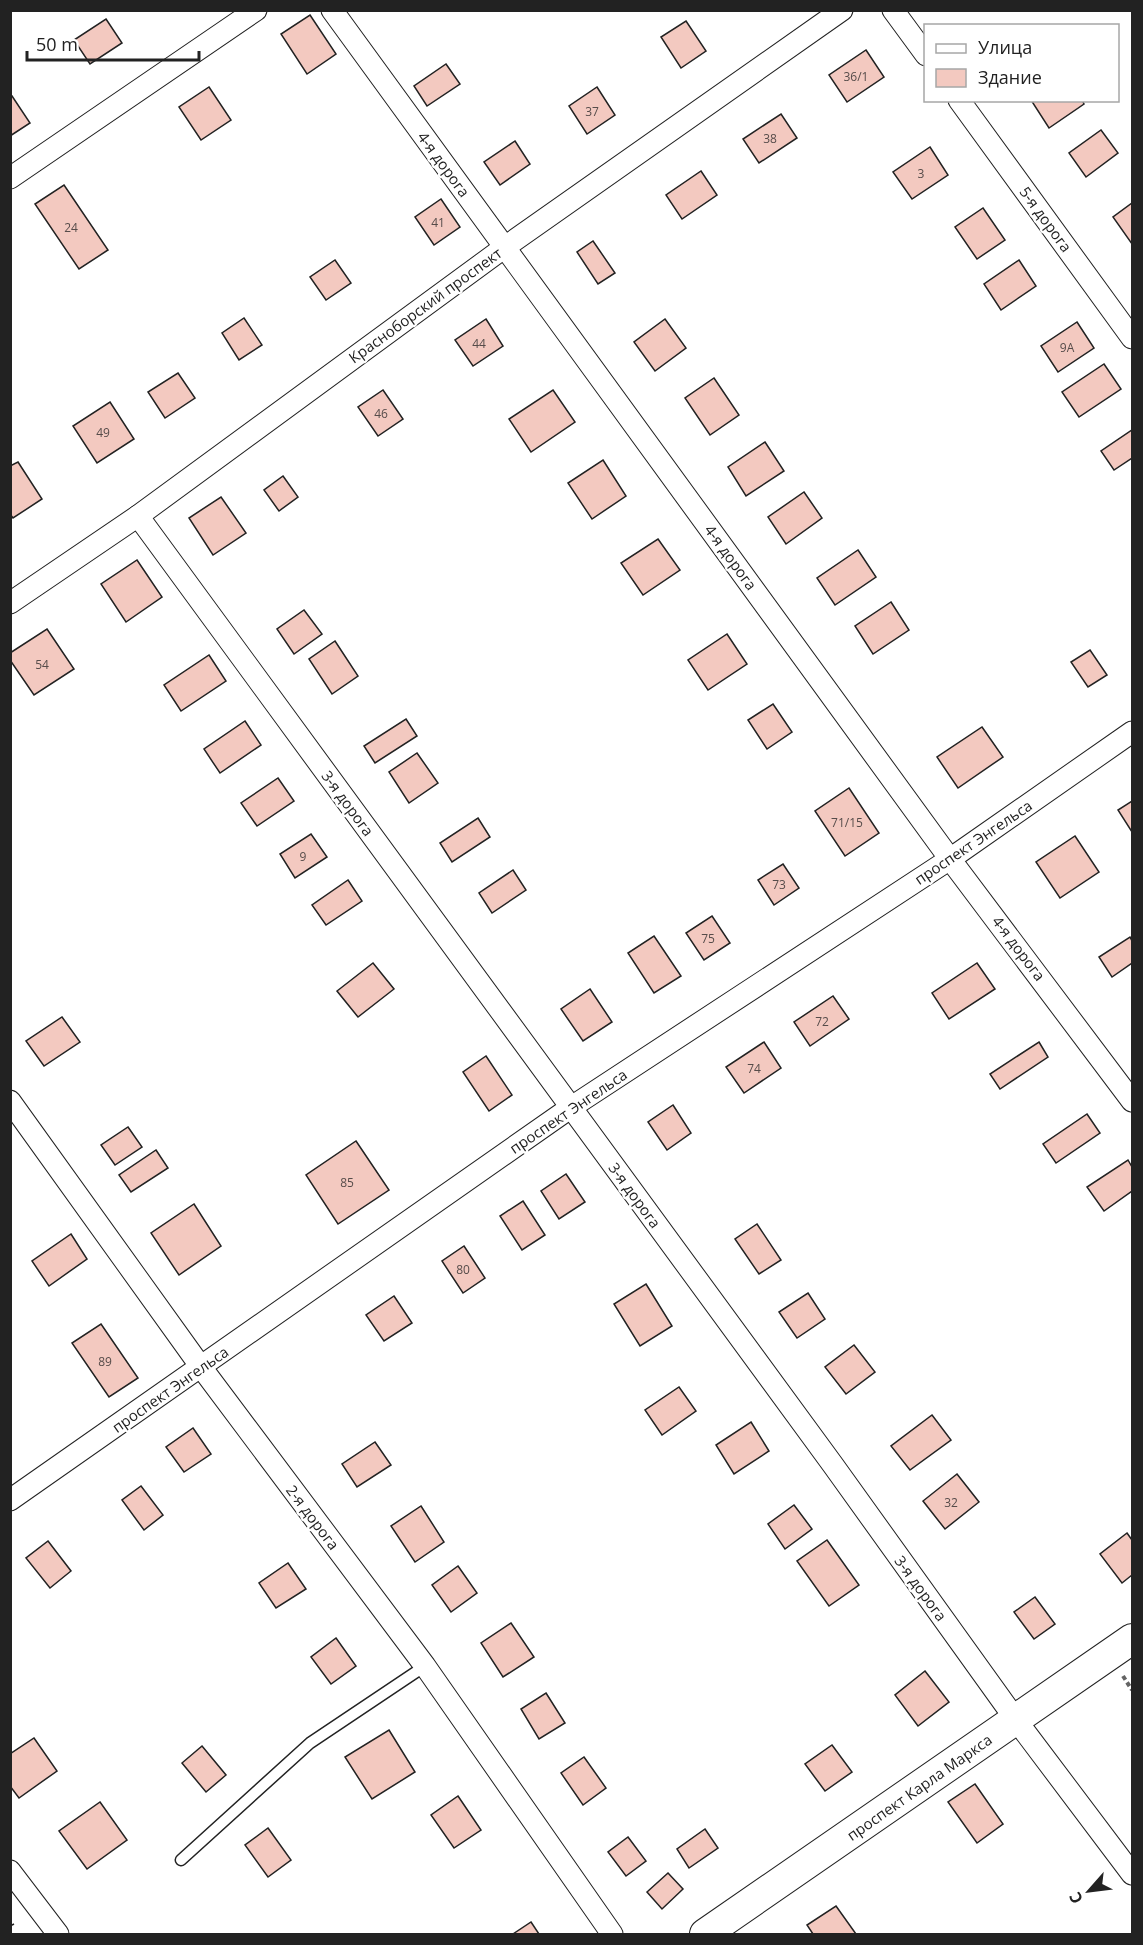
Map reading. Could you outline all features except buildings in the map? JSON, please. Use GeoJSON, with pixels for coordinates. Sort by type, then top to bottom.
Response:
{"type":"FeatureCollection","features":[{"type":"Feature","properties":{"kind":"street"},"geometry":{"type":"LineString","coordinates":[[10,178],[256,10]]}},
{"type":"Feature","properties":{"kind":"street","name":"4-я дорога"},"geometry":{"type":"LineString","coordinates":[[332,10],[950,859],[1132,1101]]}},
{"type":"Feature","properties":{"kind":"street","name":"Красноборский проспект"},"geometry":{"type":"LineString","coordinates":[[10,603],[138,516],[505,247],[842,10]]}},
{"type":"Feature","properties":{"kind":"street"},"geometry":{"type":"LineString","coordinates":[[893,10],[924,52]]}},
{"type":"Feature","properties":{"kind":"street","name":"5-я дорога"},"geometry":{"type":"LineString","coordinates":[[959,102],[1132,338]]}},
{"type":"Feature","properties":{"kind":"street","name":"3-я дорога"},"geometry":{"type":"LineString","coordinates":[[138,516],[833,1465],[1016,1720],[1132,1874]]}},
{"type":"Feature","properties":{"kind":"street","name":"проспект Энгельса"},"geometry":{"type":"LineString","coordinates":[[10,1500],[570,1108],[950,859],[1132,732]]}},
{"type":"Feature","properties":{"kind":"street","name":"2-я дорога"},"geometry":{"type":"LineString","coordinates":[[10,1101],[201,1368],[425,1666],[612,1935]]}},
{"type":"Feature","properties":{"kind":"street","name":"проспект Карла Маркса"},"geometry":{"type":"LineString","coordinates":[[705,1935],[1132,1639]]}},
{"type":"Feature","properties":{"kind":"street"},"geometry":{"type":"LineString","coordinates":[[10,1871],[58,1935]]}},
{"type":"Feature","properties":{"kind":"lane"},"geometry":{"type":"LineString","coordinates":[[181,1860],[310,1743],[425,1666]]}},
{"type":"Feature","properties":{"kind":"fence"},"geometry":{"type":"LineString","coordinates":[[10,1926],[14,1924]]}}]}
